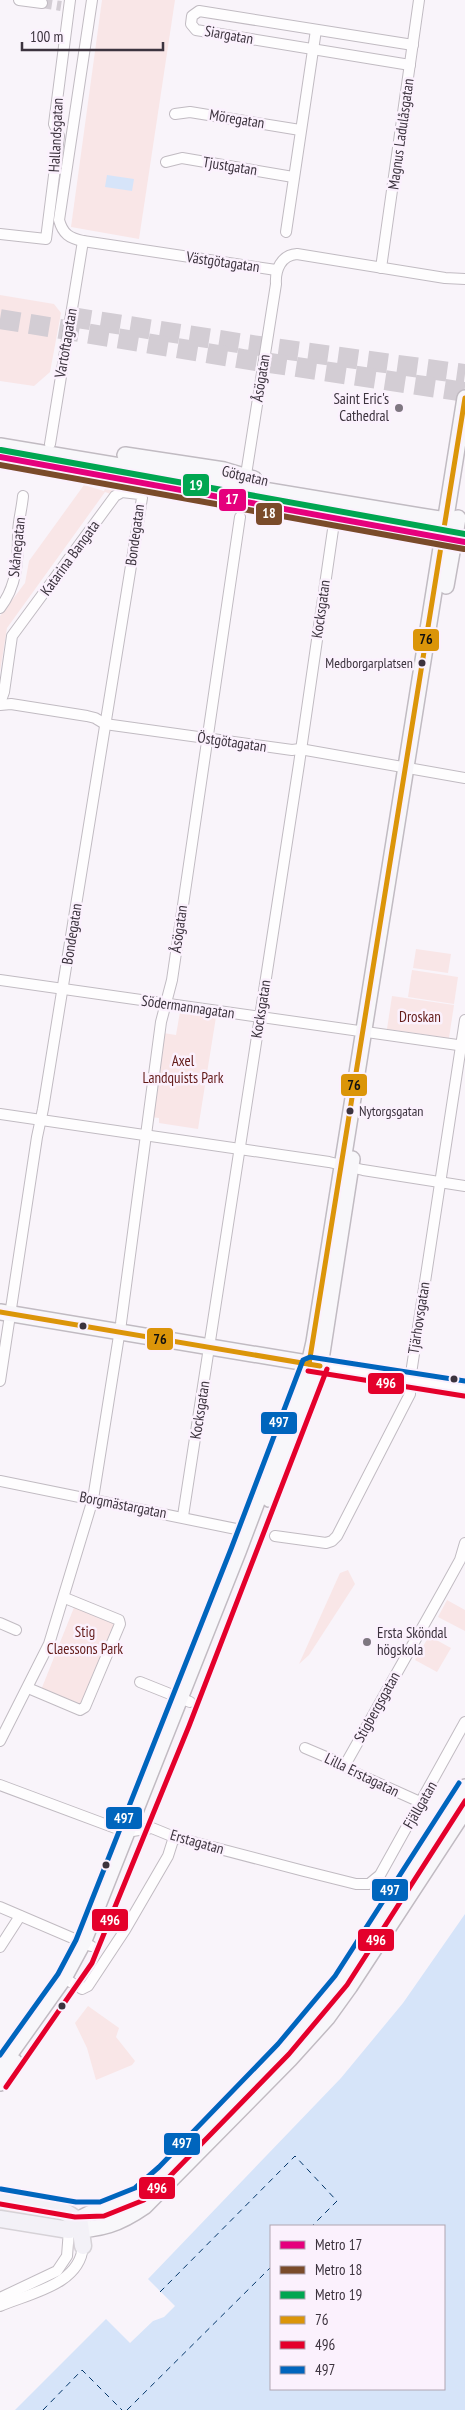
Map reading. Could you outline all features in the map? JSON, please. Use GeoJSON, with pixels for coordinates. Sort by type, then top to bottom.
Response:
{"type":"FeatureCollection","features":[{"type":"Feature","properties":{"kind":"main road"},"geometry":{"type":"LineString","coordinates":[[0,2196],[52,2207],[78,2231]]}},
{"type":"Feature","properties":{"kind":"main road"},"geometry":{"type":"LineString","coordinates":[[0,2219],[78,2231]]}},
{"type":"Feature","properties":{"kind":"street"},"geometry":{"type":"LineString","coordinates":[[19,0],[42,3]]}},
{"type":"Feature","properties":{"kind":"street","name":"Hallandsgatan"},"geometry":{"type":"LineString","coordinates":[[65,234],[60,220],[92,0]]}},
{"type":"Feature","properties":{"kind":"street","name":"Magnus Ladulåsgatan"},"geometry":{"type":"LineString","coordinates":[[381,268],[419,0]]}},
{"type":"Feature","properties":{"kind":"street","name":"Hallandsgatan"},"geometry":{"type":"LineString","coordinates":[[0,234],[46,240],[59,136],[54,124],[67,4]]}},
{"type":"Feature","properties":{"kind":"street","name":"Siargatan"},"geometry":{"type":"LineString","coordinates":[[410,65],[196,30],[191,24],[192,16],[199,11],[413,45]]}},
{"type":"Feature","properties":{"kind":"street"},"geometry":{"type":"LineString","coordinates":[[286,232],[316,30]]}},
{"type":"Feature","properties":{"kind":"street","name":"Möregatan"},"geometry":{"type":"LineString","coordinates":[[175,114],[190,112],[300,130]]}},
{"type":"Feature","properties":{"kind":"street","name":"Tjustgatan"},"geometry":{"type":"LineString","coordinates":[[166,162],[182,158],[293,177]]}},
{"type":"Feature","properties":{"kind":"street","name":"Västgötagatan"},"geometry":{"type":"LineString","coordinates":[[65,234],[69,238],[83,242],[276,270],[282,261],[292,254],[297,254],[445,278],[465,279]]}},
{"type":"Feature","properties":{"kind":"street","name":"Vartoftagatan"},"geometry":{"type":"LineString","coordinates":[[50,444],[83,242]]}},
{"type":"Feature","properties":{"kind":"street","name":"Åsögatan"},"geometry":{"type":"LineString","coordinates":[[245,482],[276,284],[276,270]]}},
{"type":"Feature","properties":{"kind":"street"},"geometry":{"type":"LineString","coordinates":[[0,2083],[67,1980],[87,1944],[186,1700],[314,1365],[369,1033],[410,767],[454,517],[465,398]]}},
{"type":"Feature","properties":{"kind":"street","name":"Götgatan"},"geometry":{"type":"LineString","coordinates":[[0,436],[224,470],[245,482],[337,502],[454,517]]}},
{"type":"Feature","properties":{"kind":"street","name":"Götgatan"},"geometry":{"type":"LineString","coordinates":[[0,446],[245,482],[454,517]]}},
{"type":"Feature","properties":{"kind":"street","name":"Katarina Bangata"},"geometry":{"type":"LineString","coordinates":[[0,704],[4,692],[12,636],[115,496],[122,492],[134,492]]}},
{"type":"Feature","properties":{"kind":"street","name":"Bondegatan"},"geometry":{"type":"LineString","coordinates":[[0,1381],[5,1313],[37,1137],[42,1120],[142,498],[134,492]]}},
{"type":"Feature","properties":{"kind":"street","name":"Skånegatan"},"geometry":{"type":"LineString","coordinates":[[0,608],[13,588],[19,548],[18,534],[23,496]]}},
{"type":"Feature","properties":{"kind":"street","name":"Kocksgatan"},"geometry":{"type":"LineString","coordinates":[[183,1516],[337,502]]}},
{"type":"Feature","properties":{"kind":"street","name":"Åsögatan"},"geometry":{"type":"LineString","coordinates":[[0,1741],[50,1644],[93,1499],[119,1333],[145,1148],[145,1136],[165,1004],[172,980],[240,517]]}},
{"type":"Feature","properties":{"kind":"street","name":"Östgötagatan"},"geometry":{"type":"LineString","coordinates":[[0,704],[11,704],[95,718],[105,724],[206,739],[292,750],[300,749],[465,778]]}},
{"type":"Feature","properties":{"kind":"street","name":"Södermannagatan"},"geometry":{"type":"LineString","coordinates":[[0,980],[463,1045]]}},
{"type":"Feature","properties":{"kind":"street","name":"Tjärhovsgatan"},"geometry":{"type":"LineString","coordinates":[[275,1536],[326,1543],[337,1536],[410,1394],[410,1380],[463,1045],[465,1020]]}},
{"type":"Feature","properties":{"kind":"street"},"geometry":{"type":"LineString","coordinates":[[0,1114],[239,1148],[465,1186]]}},
{"type":"Feature","properties":{"kind":"street"},"geometry":{"type":"LineString","coordinates":[[5,1313],[465,1389]]}},
{"type":"Feature","properties":{"kind":"street"},"geometry":{"type":"LineString","coordinates":[[186,1700],[246,1530],[314,1365]]}},
{"type":"Feature","properties":{"kind":"street","name":"Borgmästargatan"},"geometry":{"type":"LineString","coordinates":[[0,1481],[246,1530]]}},
{"type":"Feature","properties":{"kind":"street","name":"Stigbergsgatan"},"geometry":{"type":"LineString","coordinates":[[345,1765],[460,1560],[465,1542]]}},
{"type":"Feature","properties":{"kind":"street"},"geometry":{"type":"LineString","coordinates":[[28,1688],[80,1710],[84,1707],[120,1624],[119,1620],[65,1598]]}},
{"type":"Feature","properties":{"kind":"street"},"geometry":{"type":"LineString","coordinates":[[0,1623],[16,1630]]}},
{"type":"Feature","properties":{"kind":"street"},"geometry":{"type":"LineString","coordinates":[[140,1682],[186,1700]]}},
{"type":"Feature","properties":{"kind":"street","name":"Fjällgatan"},"geometry":{"type":"LineString","coordinates":[[369,1884],[380,1875],[465,1722]]}},
{"type":"Feature","properties":{"kind":"street","name":"Lilla Erstagatan"},"geometry":{"type":"LineString","coordinates":[[304,1748],[345,1765],[351,1771],[420,1802]]}},
{"type":"Feature","properties":{"kind":"street","name":"Erstagatan"},"geometry":{"type":"LineString","coordinates":[[0,1784],[132,1831],[152,1828],[174,1837],[356,1884],[369,1884]]}},
{"type":"Feature","properties":{"kind":"street"},"geometry":{"type":"LineString","coordinates":[[52,2207],[75,2210],[102,2209],[139,2194],[284,2049],[341,1980],[465,1787]]}},
{"type":"Feature","properties":{"kind":"street"},"geometry":{"type":"LineString","coordinates":[[78,2231],[94,2230],[122,2221],[145,2206],[290,2059],[327,2018],[350,1986],[465,1810]]}},
{"type":"Feature","properties":{"kind":"street"},"geometry":{"type":"LineString","coordinates":[[67,1980],[82,1989],[88,1986],[125,1930],[168,1856],[174,1837]]}},
{"type":"Feature","properties":{"kind":"street"},"geometry":{"type":"LineString","coordinates":[[0,1907],[87,1944]]}},
{"type":"Feature","properties":{"kind":"street"},"geometry":{"type":"LineString","coordinates":[[0,1947],[20,1916]]}},
{"type":"Feature","properties":{"kind":"street"},"geometry":{"type":"LineString","coordinates":[[0,2068],[67,1980]]}},
{"type":"Feature","properties":{"kind":"street"},"geometry":{"type":"LineString","coordinates":[[0,2298],[58,2271],[78,2231],[102,2209]]}},
{"type":"Feature","properties":{"kind":"street"},"geometry":{"type":"LineString","coordinates":[[0,2306],[66,2277],[81,2260],[78,2231]]}},
{"type":"Feature","properties":{"kind":"green space"},"geometry":{"type":"Polygon","coordinates":[[[102,0],[175,0],[139,239],[71,227],[102,0]]]}},
{"type":"Feature","properties":{"kind":"green space"},"geometry":{"type":"Polygon","coordinates":[[[0,295],[54,304],[61,313],[50,372],[34,386],[0,381],[0,295]]]}},
{"type":"Feature","properties":{"kind":"green space"},"geometry":{"type":"Polygon","coordinates":[[[107,483],[115,486],[115,490],[111,494],[105,492],[7,628],[0,672],[0,616],[25,583],[29,561],[84,485],[104,491],[107,483]]]}},
{"type":"Feature","properties":{"kind":"green space"},"geometry":{"type":"Polygon","coordinates":[[[416,949],[451,954],[448,973],[413,968],[416,949]]]}},
{"type":"Feature","properties":{"kind":"green space"},"geometry":{"type":"Polygon","coordinates":[[[412,970],[458,977],[454,1004],[408,997],[412,970]]]}},
{"type":"Feature","properties":{"kind":"green space","name":"Droskan"},"geometry":{"type":"Polygon","coordinates":[[[392,996],[454,1005],[449,1038],[387,1029],[392,996]]]}},
{"type":"Feature","properties":{"kind":"green space","name":"Axel Landquists Park"},"geometry":{"type":"Polygon","coordinates":[[[180,1012],[216,1017],[198,1129],[159,1123],[159,1118],[151,1117],[163,1033],[176,1035],[180,1012]]]}},
{"type":"Feature","properties":{"kind":"green space"},"geometry":{"type":"Polygon","coordinates":[[[348,1570],[355,1584],[309,1655],[299,1664],[340,1573],[348,1570]]]}},
{"type":"Feature","properties":{"kind":"green space"},"geometry":{"type":"Polygon","coordinates":[[[447,1600],[465,1610],[465,1631],[438,1617],[447,1600]]]}},
{"type":"Feature","properties":{"kind":"green space","name":"Stig Claessons Park"},"geometry":{"type":"Polygon","coordinates":[[[75,1605],[113,1621],[115,1626],[82,1704],[78,1706],[41,1690],[75,1605]]]}},
{"type":"Feature","properties":{"kind":"green space"},"geometry":{"type":"Polygon","coordinates":[[[429,1636],[451,1648],[437,1672],[415,1660],[429,1636]]]}},
{"type":"Feature","properties":{"kind":"green space"},"geometry":{"type":"Polygon","coordinates":[[[88,2006],[119,2028],[116,2037],[135,2061],[132,2065],[96,2080],[87,2048],[75,2023],[88,2006]]]}},
{"type":"Feature","properties":{"kind":"green space"},"geometry":{"type":"Polygon","coordinates":[[[0,2204],[37,2212],[58,2220],[0,2210],[0,2204]]]}},
{"type":"Feature","properties":{"kind":"water"},"geometry":{"type":"Polygon","coordinates":[[[107,175],[134,179],[132,191],[105,187],[107,175]]]}},
{"type":"Feature","properties":{"kind":"water"},"geometry":{"type":"Polygon","coordinates":[[[465,1914],[465,2410],[15,2410],[106,2319],[130,2343],[153,2321],[164,2317],[175,2306],[148,2279],[341,2078],[403,2003],[465,1914]]]}},
{"type":"Feature","properties":{"kind":"ferry route"},"geometry":{"type":"LineString","coordinates":[[160,2292],[295,2156],[337,2201],[313,2225]]}},
{"type":"Feature","properties":{"kind":"ferry route"},"geometry":{"type":"LineString","coordinates":[[127,2410],[270,2268]]}},
{"type":"Feature","properties":{"kind":"ferry route"},"geometry":{"type":"LineString","coordinates":[[43,2410],[82,2370],[122,2410]]}},
{"type":"Feature","properties":{"kind":"tunnel"},"geometry":{"type":"LineString","coordinates":[[42,3],[61,6]]}},
{"type":"Feature","properties":{"kind":"tunnel"},"geometry":{"type":"LineString","coordinates":[[71,317],[245,344],[465,374]]}},
{"type":"Feature","properties":{"kind":"tunnel"},"geometry":{"type":"LineString","coordinates":[[0,319],[243,359],[465,392]]}},
{"type":"Feature","properties":{"kind":"metro line","name":"19"},"geometry":{"type":"LineString","coordinates":[[1,450],[465,534]]}},
{"type":"Feature","properties":{"kind":"metro line","name":"17"},"geometry":{"type":"LineString","coordinates":[[0,457],[465,542]]}},
{"type":"Feature","properties":{"kind":"metro line","name":"18"},"geometry":{"type":"LineString","coordinates":[[0,465],[464,549]]}},
{"type":"Feature","properties":{"kind":"transit line","name":"76"},"geometry":{"type":"LineString","coordinates":[[309,1364],[465,398]]}},
{"type":"Feature","properties":{"kind":"transit line","name":"76"},"geometry":{"type":"LineString","coordinates":[[0,1312],[320,1366]]}},
{"type":"Feature","properties":{"kind":"transit line","name":"497"},"geometry":{"type":"LineString","coordinates":[[0,2055],[58,1974],[76,1940],[231,1549],[303,1360],[310,1357],[465,1381]]}},
{"type":"Feature","properties":{"kind":"transit line","name":"496"},"geometry":{"type":"LineString","coordinates":[[6,2087],[92,1963],[189,1726],[327,1369]]}},
{"type":"Feature","properties":{"kind":"transit line","name":"496"},"geometry":{"type":"LineString","coordinates":[[308,1371],[464,1396]]}},
{"type":"Feature","properties":{"kind":"transit line","name":"497"},"geometry":{"type":"LineString","coordinates":[[1,2189],[76,2202],[100,2202],[135,2188],[159,2167],[278,2044],[335,1976],[459,1783]]}},
{"type":"Feature","properties":{"kind":"transit line","name":"496"},"geometry":{"type":"LineString","coordinates":[[0,2204],[75,2217],[104,2216],[144,2200],[169,2177],[289,2054],[347,1985],[465,1801]]}},
{"type":"Feature","properties":{"kind":"place","name":"Saint Eric's Cathedral"},"geometry":{"type":"Point","coordinates":[399,408]}},
{"type":"Feature","properties":{"kind":"place","name":"Medborgarplatsen"},"geometry":{"type":"Point","coordinates":[422,663]}},
{"type":"Feature","properties":{"kind":"place","name":"Nytorgsgatan"},"geometry":{"type":"Point","coordinates":[350,1111]}},
{"type":"Feature","properties":{"kind":"place","name":"Ersta Sköndal högskola"},"geometry":{"type":"Point","coordinates":[367,1642]}}]}
